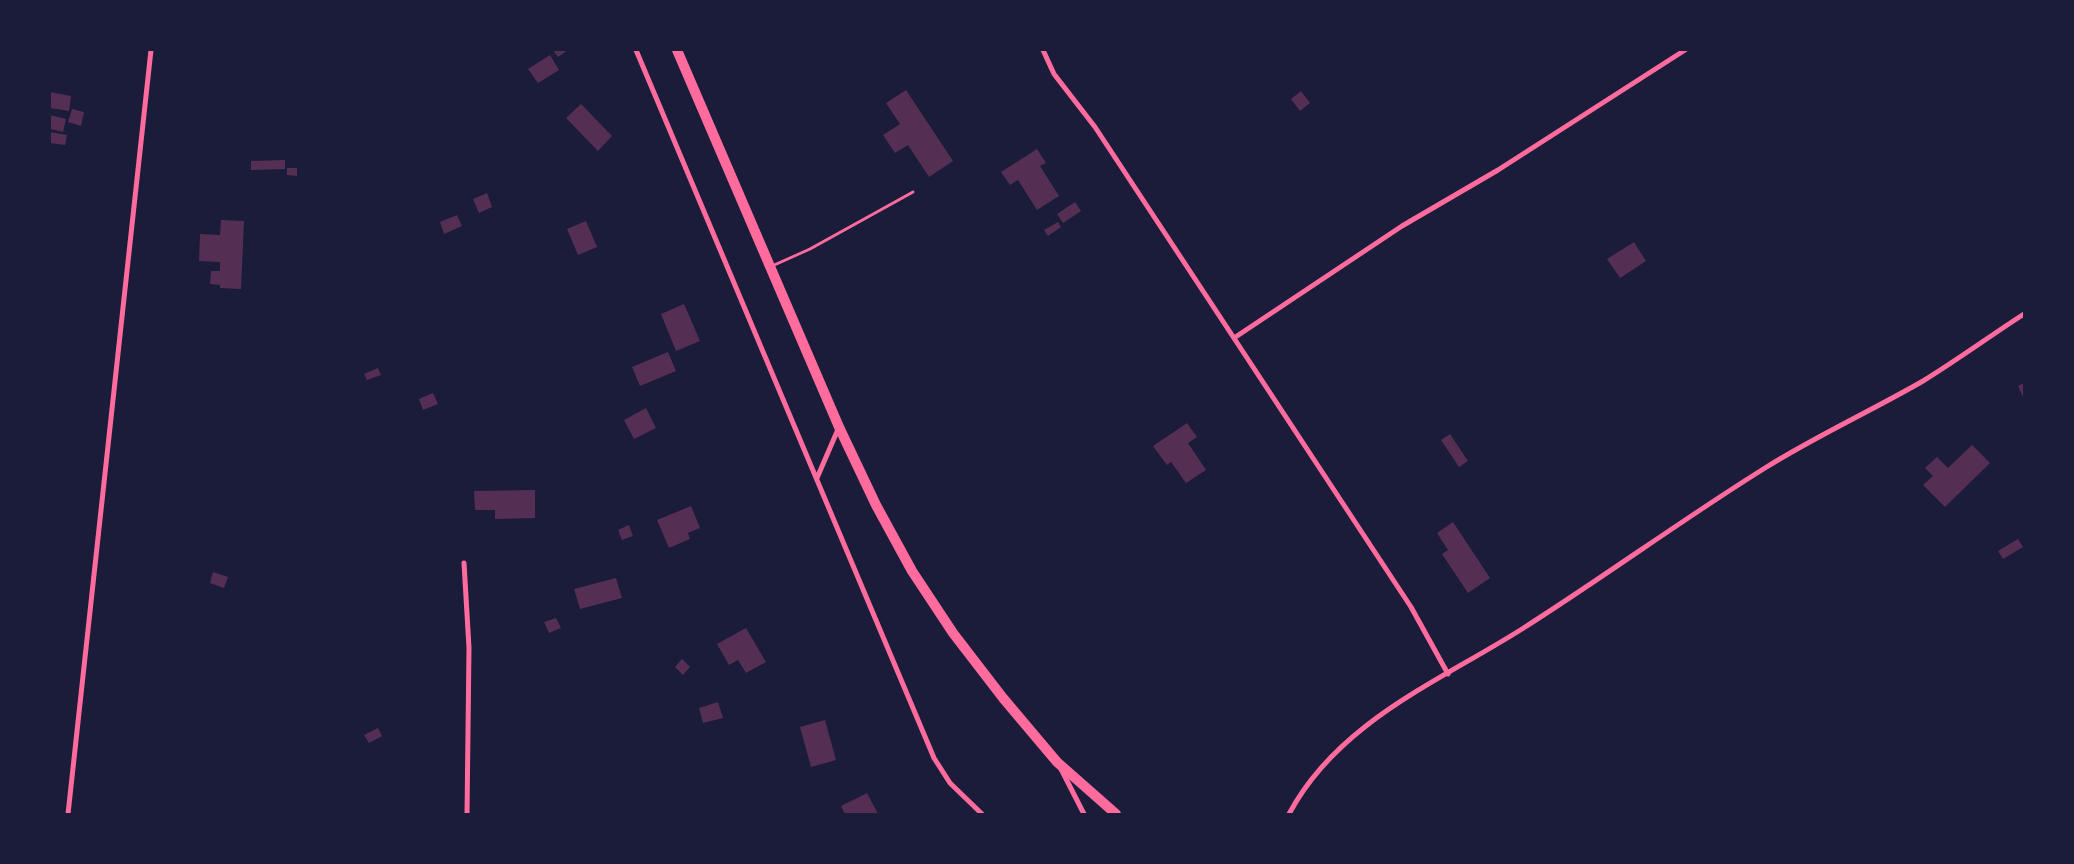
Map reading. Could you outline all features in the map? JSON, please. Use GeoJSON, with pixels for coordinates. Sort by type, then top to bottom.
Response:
{"type":"FeatureCollection","features":[{"type":"Feature","properties":{"kind":"main road"},"geometry":{"type":"LineString","coordinates":[[677,50],[839,427],[876,505],[912,571],[953,633],[1002,698],[1058,762],[1116,814]]}},
{"type":"Feature","properties":{"kind":"street"},"geometry":{"type":"LineString","coordinates":[[68,814],[151,50]]}},
{"type":"Feature","properties":{"kind":"street"},"geometry":{"type":"LineString","coordinates":[[636,50],[934,758],[950,783],[982,814]]}},
{"type":"Feature","properties":{"kind":"street"},"geometry":{"type":"LineString","coordinates":[[1043,50],[1054,74],[1095,127],[1411,607],[1448,674]]}},
{"type":"Feature","properties":{"kind":"street"},"geometry":{"type":"LineString","coordinates":[[1234,338],[1402,226],[1498,170],[1685,50]]}},
{"type":"Feature","properties":{"kind":"street"},"geometry":{"type":"LineString","coordinates":[[1290,814],[1299,796],[1350,738],[1380,713],[1529,624],[1766,467],[1922,381],[2024,314]]}},
{"type":"Feature","properties":{"kind":"street"},"geometry":{"type":"LineString","coordinates":[[817,478],[839,427]]}},
{"type":"Feature","properties":{"kind":"street"},"geometry":{"type":"LineString","coordinates":[[464,563],[469,648],[466,814]]}},
{"type":"Feature","properties":{"kind":"street"},"geometry":{"type":"LineString","coordinates":[[1058,762],[1084,814]]}},
{"type":"Feature","properties":{"kind":"lane"},"geometry":{"type":"LineString","coordinates":[[771,266],[810,249],[913,192]]}},
{"type":"Feature","properties":{"kind":"building"},"geometry":{"type":"Polygon","coordinates":[[[553,50],[568,50],[558,57],[553,50]]]}},
{"type":"Feature","properties":{"kind":"building"},"geometry":{"type":"Polygon","coordinates":[[[550,55],[559,70],[538,83],[528,69],[550,55]]]}},
{"type":"Feature","properties":{"kind":"building"},"geometry":{"type":"Polygon","coordinates":[[[906,90],[953,161],[929,177],[908,145],[895,153],[883,135],[900,124],[886,103],[906,90]]]}},
{"type":"Feature","properties":{"kind":"building"},"geometry":{"type":"Polygon","coordinates":[[[1301,91],[1310,103],[1300,111],[1291,99],[1301,91]]]}},
{"type":"Feature","properties":{"kind":"building"},"geometry":{"type":"Polygon","coordinates":[[[50,92],[71,96],[69,111],[50,108],[50,92]]]}},
{"type":"Feature","properties":{"kind":"building"},"geometry":{"type":"Polygon","coordinates":[[[581,104],[612,136],[598,151],[566,118],[581,104]]]}},
{"type":"Feature","properties":{"kind":"building"},"geometry":{"type":"Polygon","coordinates":[[[72,109],[84,112],[81,126],[68,122],[72,109]]]}},
{"type":"Feature","properties":{"kind":"building"},"geometry":{"type":"Polygon","coordinates":[[[50,115],[66,119],[63,132],[50,129],[50,115]]]}},
{"type":"Feature","properties":{"kind":"building"},"geometry":{"type":"Polygon","coordinates":[[[50,132],[67,135],[65,145],[50,143],[50,132]]]}},
{"type":"Feature","properties":{"kind":"building"},"geometry":{"type":"Polygon","coordinates":[[[1037,149],[1046,163],[1040,166],[1059,196],[1037,210],[1018,180],[1010,185],[1001,172],[1037,149]]]}},
{"type":"Feature","properties":{"kind":"building"},"geometry":{"type":"Polygon","coordinates":[[[285,160],[285,169],[251,170],[251,161],[285,160]]]}},
{"type":"Feature","properties":{"kind":"building"},"geometry":{"type":"Polygon","coordinates":[[[287,168],[297,168],[297,176],[287,175],[287,168]]]}},
{"type":"Feature","properties":{"kind":"building"},"geometry":{"type":"Polygon","coordinates":[[[487,193],[492,207],[479,213],[473,199],[487,193]]]}},
{"type":"Feature","properties":{"kind":"building"},"geometry":{"type":"Polygon","coordinates":[[[1075,202],[1081,211],[1063,223],[1057,214],[1075,202]]]}},
{"type":"Feature","properties":{"kind":"building"},"geometry":{"type":"Polygon","coordinates":[[[457,215],[462,226],[444,234],[440,222],[457,215]]]}},
{"type":"Feature","properties":{"kind":"building"},"geometry":{"type":"Polygon","coordinates":[[[221,220],[244,221],[241,289],[220,288],[220,285],[210,284],[211,271],[220,271],[220,262],[199,261],[200,234],[220,235],[221,220]]]}},
{"type":"Feature","properties":{"kind":"building"},"geometry":{"type":"Polygon","coordinates":[[[586,221],[597,247],[578,255],[567,229],[586,221]]]}},
{"type":"Feature","properties":{"kind":"building"},"geometry":{"type":"Polygon","coordinates":[[[1058,222],[1061,227],[1048,236],[1044,230],[1058,222]]]}},
{"type":"Feature","properties":{"kind":"building"},"geometry":{"type":"Polygon","coordinates":[[[1634,242],[1646,261],[1620,278],[1607,259],[1634,242]]]}},
{"type":"Feature","properties":{"kind":"building"},"geometry":{"type":"Polygon","coordinates":[[[684,304],[700,341],[676,351],[661,314],[684,304]]]}},
{"type":"Feature","properties":{"kind":"building"},"geometry":{"type":"Polygon","coordinates":[[[668,352],[676,371],[640,386],[632,367],[668,352]]]}},
{"type":"Feature","properties":{"kind":"building"},"geometry":{"type":"Polygon","coordinates":[[[378,368],[381,375],[367,380],[364,374],[378,368]]]}},
{"type":"Feature","properties":{"kind":"building"},"geometry":{"type":"Polygon","coordinates":[[[2024,383],[2024,399],[2018,386],[2024,383]]]}},
{"type":"Feature","properties":{"kind":"building"},"geometry":{"type":"Polygon","coordinates":[[[433,393],[438,404],[423,410],[419,399],[433,393]]]}},
{"type":"Feature","properties":{"kind":"building"},"geometry":{"type":"Polygon","coordinates":[[[646,408],[656,428],[634,439],[624,420],[646,408]]]}},
{"type":"Feature","properties":{"kind":"building"},"geometry":{"type":"Polygon","coordinates":[[[1187,423],[1197,437],[1188,443],[1206,470],[1186,483],[1171,462],[1167,465],[1153,446],[1187,423]]]}},
{"type":"Feature","properties":{"kind":"building"},"geometry":{"type":"Polygon","coordinates":[[[1450,434],[1468,461],[1459,467],[1441,440],[1450,434]]]}},
{"type":"Feature","properties":{"kind":"building"},"geometry":{"type":"Polygon","coordinates":[[[1972,445],[1990,463],[1945,507],[1923,485],[1933,476],[1925,468],[1937,457],[1948,468],[1972,445]]]}},
{"type":"Feature","properties":{"kind":"building"},"geometry":{"type":"Polygon","coordinates":[[[535,490],[535,518],[495,519],[495,510],[475,510],[474,491],[535,490]]]}},
{"type":"Feature","properties":{"kind":"building"},"geometry":{"type":"Polygon","coordinates":[[[691,506],[700,528],[688,533],[690,539],[669,548],[657,520],[691,506]]]}},
{"type":"Feature","properties":{"kind":"building"},"geometry":{"type":"Polygon","coordinates":[[[1453,522],[1490,578],[1468,593],[1442,554],[1448,550],[1437,533],[1453,522]]]}},
{"type":"Feature","properties":{"kind":"building"},"geometry":{"type":"Polygon","coordinates":[[[629,525],[633,536],[622,540],[618,530],[629,525]]]}},
{"type":"Feature","properties":{"kind":"building"},"geometry":{"type":"Polygon","coordinates":[[[2018,539],[2023,547],[2003,559],[1998,551],[2018,539]]]}},
{"type":"Feature","properties":{"kind":"building"},"geometry":{"type":"Polygon","coordinates":[[[213,572],[228,577],[224,588],[210,583],[213,572]]]}},
{"type":"Feature","properties":{"kind":"building"},"geometry":{"type":"Polygon","coordinates":[[[616,578],[622,598],[580,609],[574,589],[616,578]]]}},
{"type":"Feature","properties":{"kind":"building"},"geometry":{"type":"Polygon","coordinates":[[[556,618],[561,628],[549,633],[544,622],[556,618]]]}},
{"type":"Feature","properties":{"kind":"building"},"geometry":{"type":"Polygon","coordinates":[[[746,628],[766,662],[746,673],[738,660],[729,665],[717,644],[746,628]]]}},
{"type":"Feature","properties":{"kind":"building"},"geometry":{"type":"Polygon","coordinates":[[[682,659],[690,667],[683,675],[675,667],[682,659]]]}},
{"type":"Feature","properties":{"kind":"building"},"geometry":{"type":"Polygon","coordinates":[[[718,702],[723,718],[703,723],[699,708],[718,702]]]}},
{"type":"Feature","properties":{"kind":"building"},"geometry":{"type":"Polygon","coordinates":[[[825,720],[836,760],[811,767],[800,727],[825,720]]]}},
{"type":"Feature","properties":{"kind":"building"},"geometry":{"type":"Polygon","coordinates":[[[378,728],[382,736],[369,743],[364,735],[378,728]]]}},
{"type":"Feature","properties":{"kind":"building"},"geometry":{"type":"Polygon","coordinates":[[[867,793],[878,814],[845,814],[841,806],[867,793]]]}}]}
